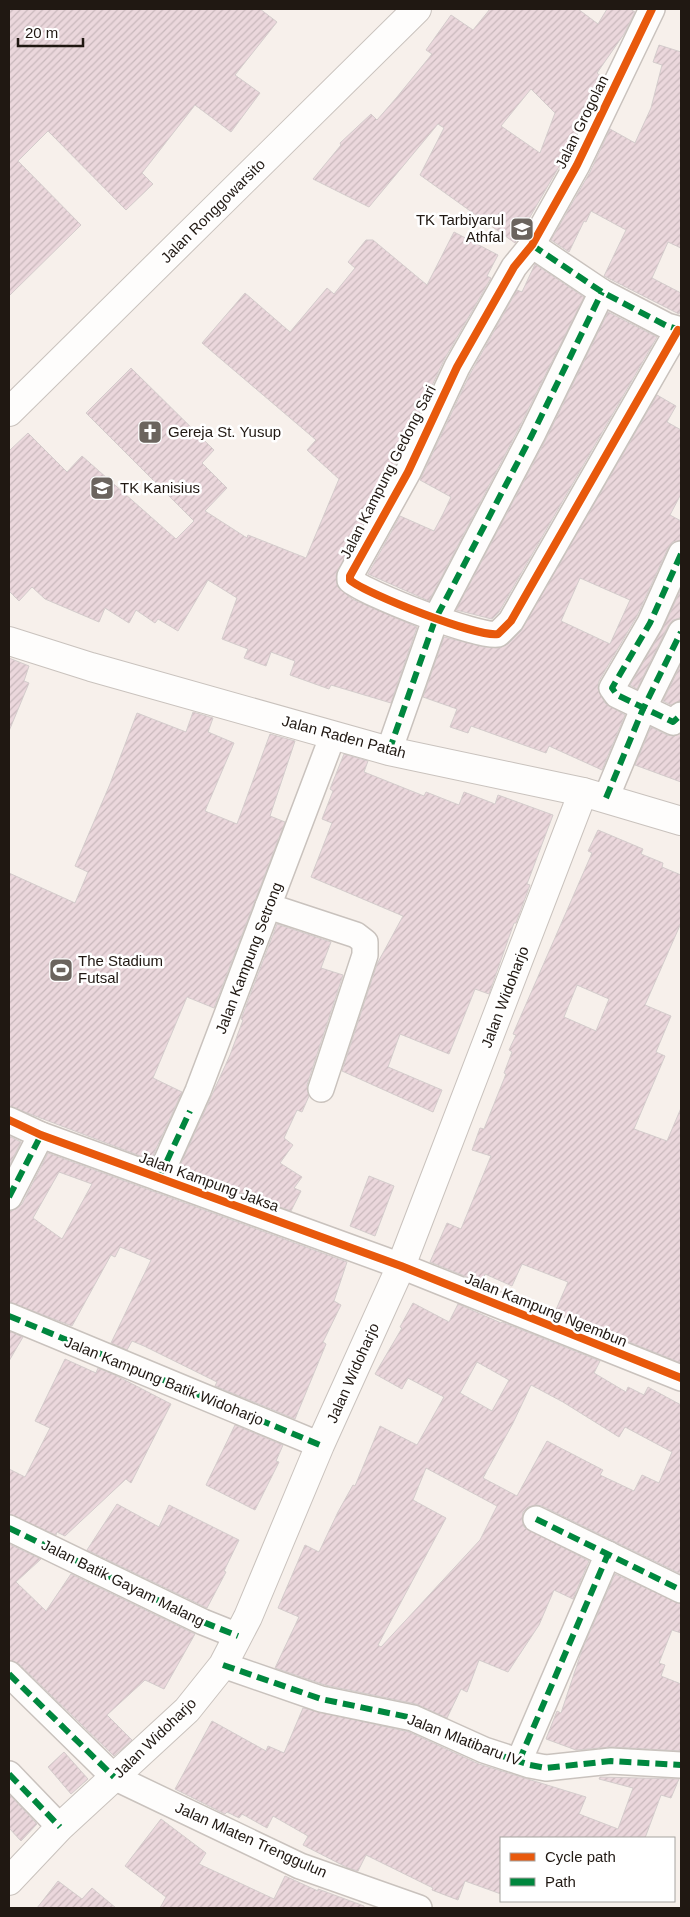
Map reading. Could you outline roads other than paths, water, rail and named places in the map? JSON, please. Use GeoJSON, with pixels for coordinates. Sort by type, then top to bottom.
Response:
{"type":"FeatureCollection","features":[{"type":"Feature","properties":{"kind":"highway","name":"Jalan Ronggowarsito"},"geometry":{"type":"LineString","coordinates":[[9,412],[417,9]]}},
{"type":"Feature","properties":{"kind":"highway","name":"Jalan Raden Patah"},"geometry":{"type":"LineString","coordinates":[[9,641],[91,667],[389,751],[594,795],[681,821]]}},
{"type":"Feature","properties":{"kind":"highway","name":"Jalan Widoharjo"},"geometry":{"type":"LineString","coordinates":[[9,1881],[60,1827],[187,1710],[223,1665],[238,1636],[320,1445],[401,1266],[594,795]]}},
{"type":"Feature","properties":{"kind":"street","name":"Jalan Grogolan"},"geometry":{"type":"LineString","coordinates":[[532,246],[577,165],[652,9]]}},
{"type":"Feature","properties":{"kind":"street"},"geometry":{"type":"LineString","coordinates":[[532,246],[602,292],[667,326],[679,330]]}},
{"type":"Feature","properties":{"kind":"street","name":"Jalan Kampung Gedong Sari"},"geometry":{"type":"LineString","coordinates":[[532,246],[514,267],[457,367],[408,472],[350,576],[353,582],[435,620],[495,635],[507,628],[679,330]]}},
{"type":"Feature","properties":{"kind":"street"},"geometry":{"type":"LineString","coordinates":[[389,751],[435,620],[532,435],[602,292]]}},
{"type":"Feature","properties":{"kind":"street"},"geometry":{"type":"LineString","coordinates":[[681,554],[650,623],[612,684],[612,688],[617,695],[643,709],[673,722],[681,715]]}},
{"type":"Feature","properties":{"kind":"street"},"geometry":{"type":"LineString","coordinates":[[594,795],[643,709],[681,632]]}},
{"type":"Feature","properties":{"kind":"street","name":"Jalan Kampung Setrong"},"geometry":{"type":"LineString","coordinates":[[159,1178],[198,1091],[333,735]]}},
{"type":"Feature","properties":{"kind":"street"},"geometry":{"type":"LineString","coordinates":[[268,906],[356,935],[365,942],[364,955],[321,1089]]}},
{"type":"Feature","properties":{"kind":"street","name":"Jalan Kampung Jaksa"},"geometry":{"type":"LineString","coordinates":[[9,1120],[41,1135],[401,1266]]}},
{"type":"Feature","properties":{"kind":"street"},"geometry":{"type":"LineString","coordinates":[[9,1197],[41,1135]]}},
{"type":"Feature","properties":{"kind":"street","name":"Jalan Kampung Ngembun"},"geometry":{"type":"LineString","coordinates":[[401,1266],[681,1378]]}},
{"type":"Feature","properties":{"kind":"street","name":"Jalan Kampung Batik Widoharjo"},"geometry":{"type":"LineString","coordinates":[[9,1316],[320,1445]]}},
{"type":"Feature","properties":{"kind":"street"},"geometry":{"type":"LineString","coordinates":[[536,1519],[681,1590]]}},
{"type":"Feature","properties":{"kind":"street","name":"Jalan Batik Gayam Malang"},"geometry":{"type":"LineString","coordinates":[[9,1528],[203,1622],[238,1636]]}},
{"type":"Feature","properties":{"kind":"street"},"geometry":{"type":"LineString","coordinates":[[519,1761],[608,1554]]}},
{"type":"Feature","properties":{"kind":"street","name":"Jalan Mlatibaru IV"},"geometry":{"type":"LineString","coordinates":[[223,1665],[321,1699],[413,1718],[484,1750],[546,1768],[611,1761],[681,1765]]}},
{"type":"Feature","properties":{"kind":"street","name":"Jalan Mlaten Trenggulun"},"geometry":{"type":"LineString","coordinates":[[9,1674],[114,1777],[300,1866],[419,1908]]}},
{"type":"Feature","properties":{"kind":"street"},"geometry":{"type":"LineString","coordinates":[[9,1774],[60,1827]]}},
{"type":"Feature","properties":{"kind":"place","name":"TK Tarbiyarul Athfal"},"geometry":{"type":"Point","coordinates":[522,229]}},
{"type":"Feature","properties":{"kind":"place","name":"Gereja St. Yusup"},"geometry":{"type":"Point","coordinates":[150,432]}},
{"type":"Feature","properties":{"kind":"place","name":"TK Kanisius"},"geometry":{"type":"Point","coordinates":[102,488]}},
{"type":"Feature","properties":{"kind":"place","name":"The Stadium Futsal"},"geometry":{"type":"Point","coordinates":[61,970]}}]}
